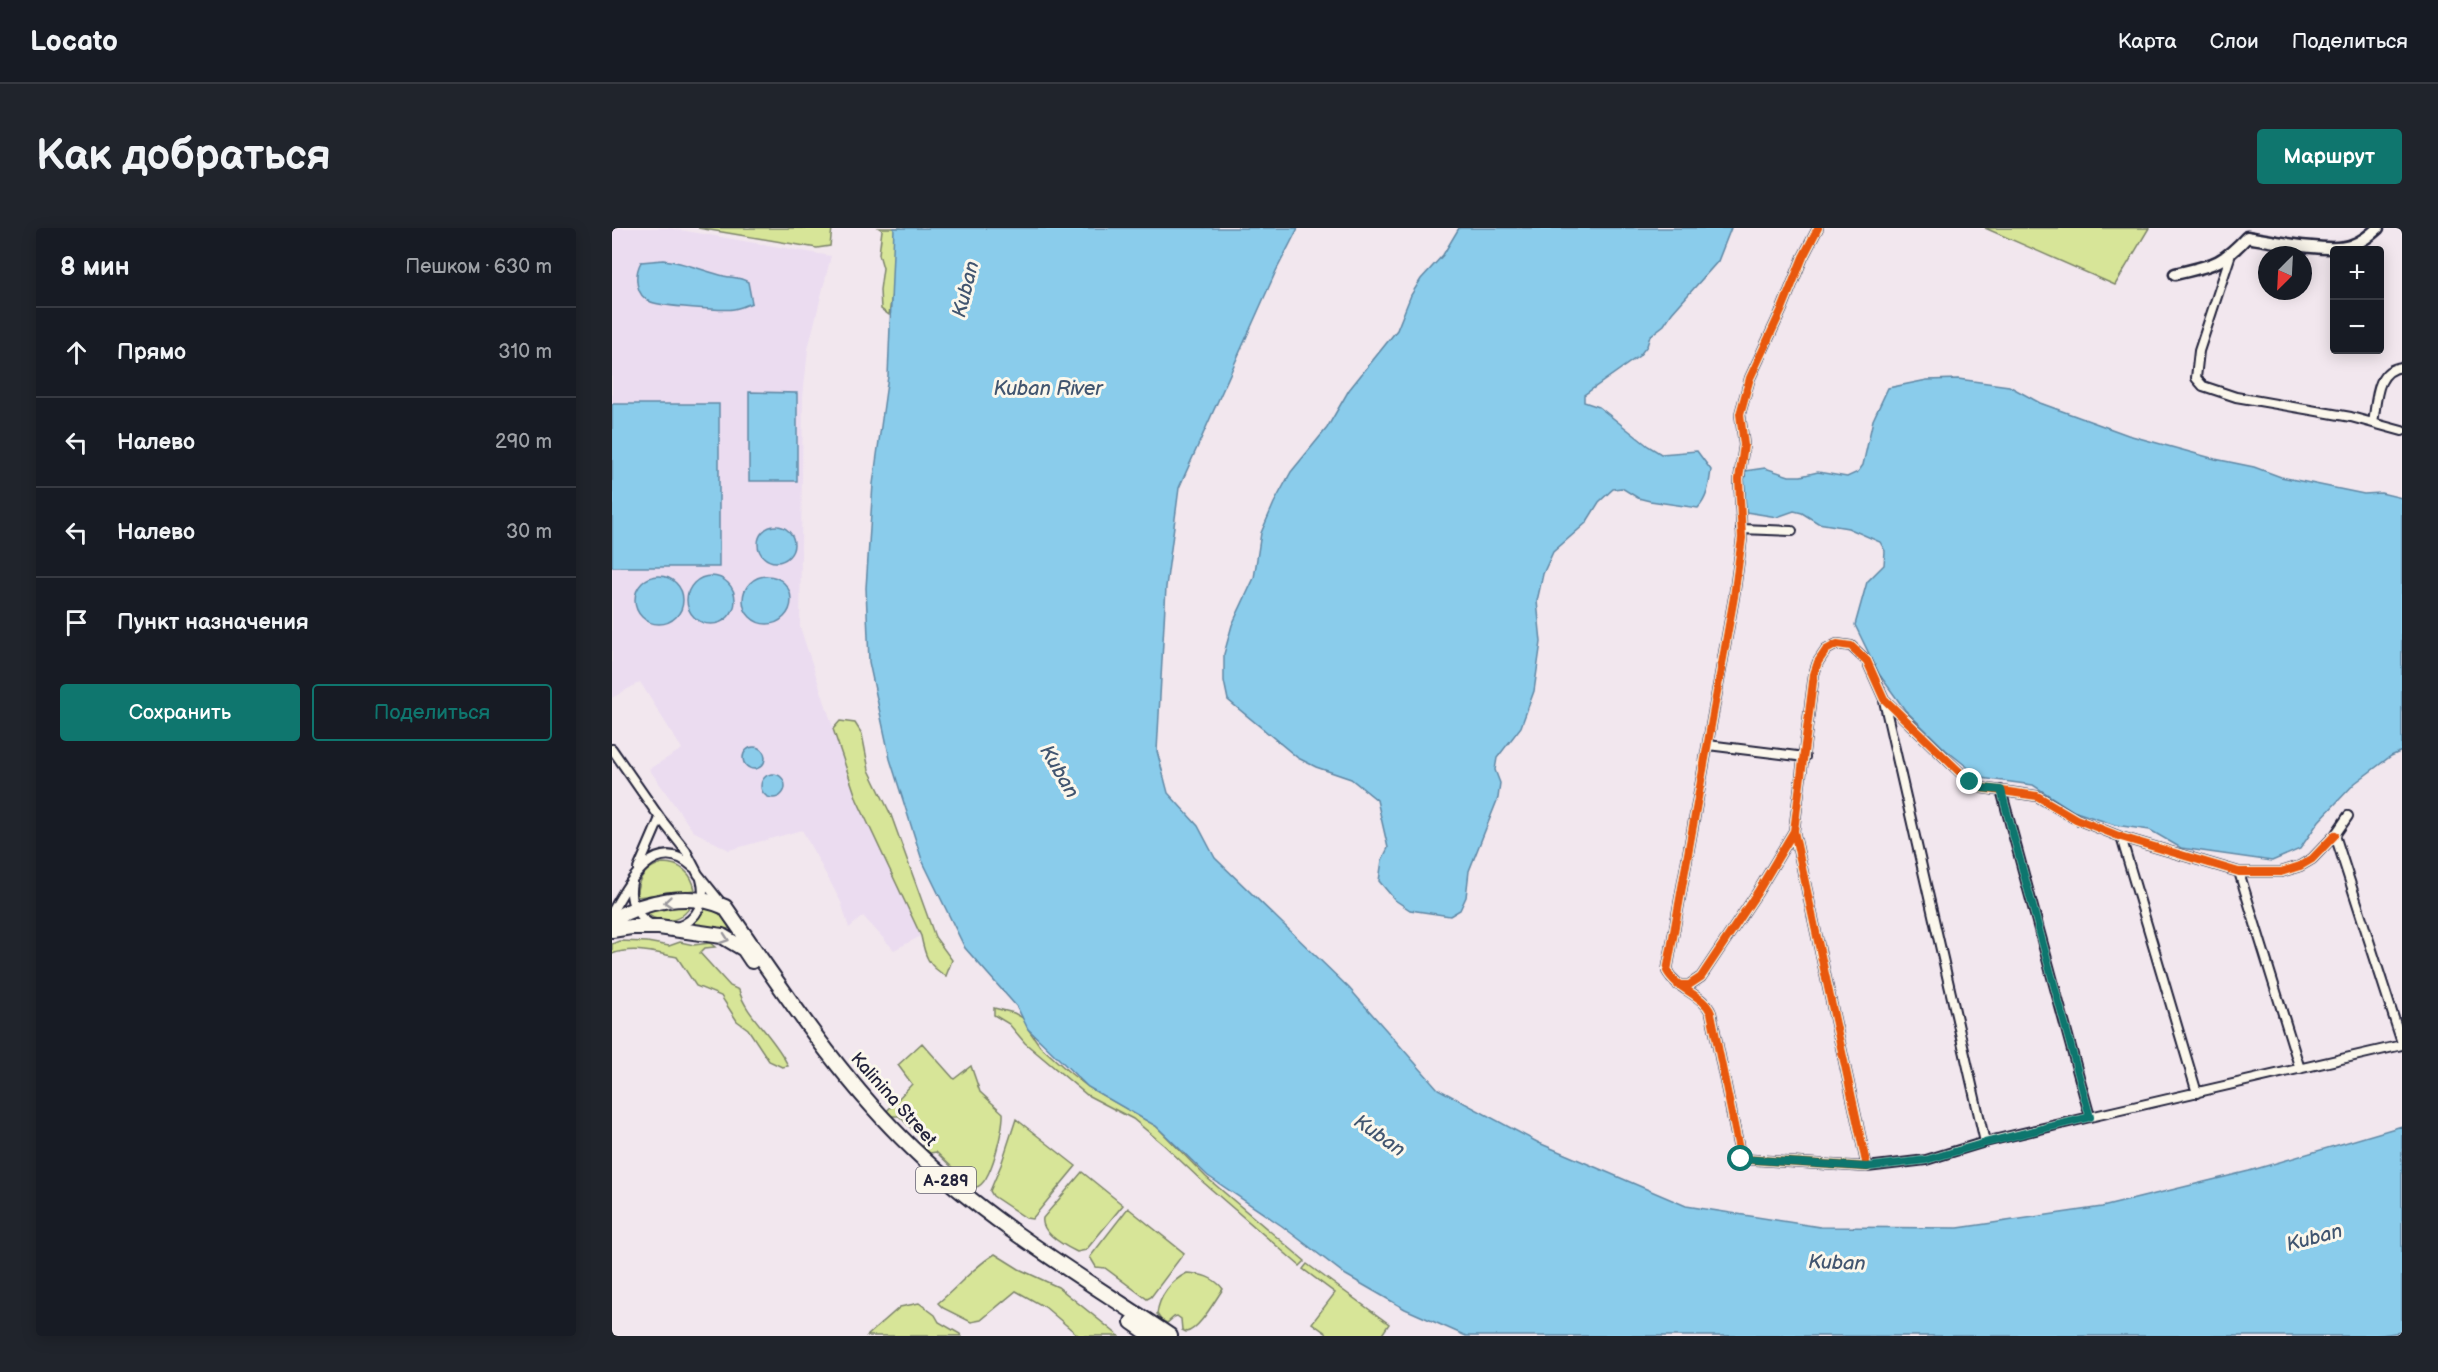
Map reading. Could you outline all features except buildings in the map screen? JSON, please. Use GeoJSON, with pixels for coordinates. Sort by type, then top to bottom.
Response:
{"type":"FeatureCollection","features":[{"type":"Feature","properties":{"kind":"highway"},"geometry":{"type":"LineString","coordinates":[[612,920],[635,908],[657,903],[702,899],[725,907]]}},
{"type":"Feature","properties":{"kind":"highway","name":"Kalinina Street"},"geometry":{"type":"LineString","coordinates":[[725,907],[841,1068],[878,1113],[912,1148],[955,1188],[1015,1232],[1170,1336]]}},
{"type":"Feature","properties":{"kind":"highway","name":"Kalinina Street"},"geometry":{"type":"LineString","coordinates":[[612,930],[631,927],[664,928],[722,936],[744,949],[835,1073],[872,1118],[906,1154],[950,1194],[1152,1336]]}},
{"type":"Feature","properties":{"kind":"street"},"geometry":{"type":"LineString","coordinates":[[1818,228],[1750,378],[1740,414],[1744,445],[1739,479],[1741,529],[1734,597],[1667,971],[1678,985],[1705,1004],[1711,1012],[1741,1159],[1867,1167],[1926,1160],[2090,1117],[2402,1044],[2335,835]]}},
{"type":"Feature","properties":{"kind":"street"},"geometry":{"type":"LineString","coordinates":[[2175,274],[2216,264],[2232,254],[2247,237],[2308,246],[2349,246],[2366,239],[2378,228]]}},
{"type":"Feature","properties":{"kind":"street"},"geometry":{"type":"LineString","coordinates":[[2232,254],[2199,351],[2196,378],[2204,386],[2236,397],[2351,417],[2402,431]]}},
{"type":"Feature","properties":{"kind":"street"},"geometry":{"type":"LineString","coordinates":[[2373,423],[2382,378],[2391,368],[2402,367]]}},
{"type":"Feature","properties":{"kind":"street"},"geometry":{"type":"LineString","coordinates":[[1741,529],[1792,531]]}},
{"type":"Feature","properties":{"kind":"street"},"geometry":{"type":"LineString","coordinates":[[1867,1167],[1794,831],[1815,674],[1818,662],[1826,650],[1837,644],[1844,644],[1857,650],[1867,661],[1884,699],[1985,1143]]}},
{"type":"Feature","properties":{"kind":"street"},"geometry":{"type":"LineString","coordinates":[[1884,699],[1970,782],[1982,788],[2037,796],[2076,819],[2121,837],[2239,872],[2282,872],[2300,866],[2312,859],[2335,835],[2348,816]]}},
{"type":"Feature","properties":{"kind":"street"},"geometry":{"type":"LineString","coordinates":[[1708,745],[1805,757]]}},
{"type":"Feature","properties":{"kind":"street","name":"Kalinina Street"},"geometry":{"type":"LineString","coordinates":[[612,749],[686,851],[698,874],[725,907]]}},
{"type":"Feature","properties":{"kind":"street"},"geometry":{"type":"LineString","coordinates":[[2001,790],[2090,1117]]}},
{"type":"Feature","properties":{"kind":"street"},"geometry":{"type":"LineString","coordinates":[[635,908],[631,893],[636,874],[660,818]]}},
{"type":"Feature","properties":{"kind":"street"},"geometry":{"type":"LineString","coordinates":[[1678,985],[1689,985],[1701,977],[1757,893],[1794,831]]}},
{"type":"Feature","properties":{"kind":"street"},"geometry":{"type":"LineString","coordinates":[[2121,837],[2197,1093]]}},
{"type":"Feature","properties":{"kind":"street","name":"А-289"},"geometry":{"type":"LineString","coordinates":[[636,874],[649,861],[665,856],[684,860],[698,874]]}},
{"type":"Feature","properties":{"kind":"street"},"geometry":{"type":"LineString","coordinates":[[2239,872],[2300,1069]]}},
{"type":"Feature","properties":{"kind":"street"},"geometry":{"type":"LineString","coordinates":[[612,912],[636,874]]}},
{"type":"Feature","properties":{"kind":"street"},"geometry":{"type":"LineString","coordinates":[[664,928],[689,921],[697,913],[702,899],[703,886],[698,874]]}},
{"type":"Feature","properties":{"kind":"street","name":"А-289"},"geometry":{"type":"LineString","coordinates":[[635,908],[646,922],[664,928]]}},
{"type":"Feature","properties":{"kind":"shaded area"},"geometry":{"type":"Polygon","coordinates":[[[612,228],[669,228],[831,256],[808,349],[803,397],[800,627],[857,800],[921,936],[894,950],[863,916],[849,928],[841,902],[802,830],[729,850],[693,831],[649,769],[682,749],[640,682],[612,698],[612,228]]]}},
{"type":"Feature","properties":{"kind":"green space"},"geometry":{"type":"Polygon","coordinates":[[[698,228],[832,228],[830,246],[817,248],[698,228]]]}},
{"type":"Feature","properties":{"kind":"green space"},"geometry":{"type":"Polygon","coordinates":[[[879,228],[901,228],[889,315],[881,309],[880,290],[883,268],[879,254],[882,230],[879,228]]]}},
{"type":"Feature","properties":{"kind":"green space"},"geometry":{"type":"Polygon","coordinates":[[[1985,228],[2149,228],[2115,285],[1985,228]]]}},
{"type":"Feature","properties":{"kind":"green space"},"geometry":{"type":"Polygon","coordinates":[[[840,721],[855,723],[862,734],[869,770],[891,815],[935,937],[952,960],[946,976],[928,960],[921,936],[857,800],[833,729],[840,721]]]}},
{"type":"Feature","properties":{"kind":"green space"},"geometry":{"type":"Polygon","coordinates":[[[663,863],[675,865],[684,870],[695,890],[637,897],[638,885],[643,875],[652,867],[663,863]]]}},
{"type":"Feature","properties":{"kind":"green space"},"geometry":{"type":"Polygon","coordinates":[[[692,904],[681,916],[668,921],[654,918],[641,908],[692,904]]]}},
{"type":"Feature","properties":{"kind":"green space"},"geometry":{"type":"Polygon","coordinates":[[[706,906],[727,918],[732,929],[692,926],[706,906]]]}},
{"type":"Feature","properties":{"kind":"green space"},"geometry":{"type":"Polygon","coordinates":[[[619,941],[669,946],[680,942],[694,945],[710,943],[715,947],[705,948],[700,953],[730,986],[739,990],[742,999],[788,1066],[782,1067],[769,1061],[748,1029],[737,1021],[721,996],[696,986],[677,957],[636,950],[612,954],[612,944],[619,941]]]}},
{"type":"Feature","properties":{"kind":"green space"},"geometry":{"type":"Polygon","coordinates":[[[994,1008],[1014,1013],[1025,1019],[1028,1029],[1040,1046],[1069,1072],[1088,1087],[1156,1126],[1206,1177],[1305,1261],[1300,1266],[1133,1119],[1087,1095],[1025,1043],[1009,1024],[994,1015],[994,1008]]]}},
{"type":"Feature","properties":{"kind":"green space"},"geometry":{"type":"Polygon","coordinates":[[[922,1043],[954,1079],[971,1066],[980,1092],[1003,1113],[999,1142],[987,1177],[982,1184],[976,1187],[970,1187],[962,1182],[955,1176],[959,1174],[936,1152],[930,1153],[922,1146],[927,1144],[899,1116],[890,1116],[886,1112],[912,1084],[898,1065],[922,1043]]]}},
{"type":"Feature","properties":{"kind":"green space"},"geometry":{"type":"Polygon","coordinates":[[[1016,1119],[1076,1166],[1032,1219],[1026,1218],[993,1196],[990,1191],[1016,1119]]]}},
{"type":"Feature","properties":{"kind":"green space"},"geometry":{"type":"Polygon","coordinates":[[[1082,1172],[1123,1205],[1086,1250],[1077,1252],[1049,1234],[1043,1224],[1043,1218],[1082,1172]]]}},
{"type":"Feature","properties":{"kind":"green space"},"geometry":{"type":"Polygon","coordinates":[[[1128,1208],[1184,1253],[1151,1297],[1147,1299],[1105,1268],[1096,1267],[1090,1257],[1128,1208]]]}},
{"type":"Feature","properties":{"kind":"green space"},"geometry":{"type":"Polygon","coordinates":[[[995,1254],[1019,1269],[1058,1287],[1119,1336],[1079,1336],[1045,1307],[1016,1291],[981,1320],[971,1322],[943,1308],[938,1303],[980,1264],[995,1254]]]}},
{"type":"Feature","properties":{"kind":"green space"},"geometry":{"type":"Polygon","coordinates":[[[1307,1264],[1389,1324],[1381,1336],[1330,1336],[1312,1323],[1335,1293],[1303,1269],[1307,1264]]]}},
{"type":"Feature","properties":{"kind":"green space"},"geometry":{"type":"Polygon","coordinates":[[[1187,1273],[1207,1277],[1223,1289],[1196,1326],[1186,1332],[1182,1330],[1181,1319],[1177,1316],[1167,1323],[1157,1314],[1160,1301],[1167,1290],[1187,1273]]]}},
{"type":"Feature","properties":{"kind":"green space"},"geometry":{"type":"Polygon","coordinates":[[[919,1303],[935,1315],[939,1322],[961,1336],[867,1336],[900,1307],[919,1303]]]}},
{"type":"Feature","properties":{"kind":"water","name":"Kuban River"},"geometry":{"type":"Polygon","coordinates":[[[894,228],[1298,228],[1276,271],[1179,488],[1166,587],[1157,751],[1168,793],[1198,826],[1215,858],[1349,988],[1438,1089],[1539,1143],[1686,1206],[1820,1227],[1958,1228],[2102,1207],[2249,1171],[2402,1126],[2402,1332],[2374,1336],[1466,1336],[1405,1309],[1346,1275],[1282,1226],[1208,1176],[1156,1126],[1088,1087],[1028,1029],[1017,1007],[965,948],[922,860],[890,759],[869,662],[866,588],[873,484],[888,376],[894,228]]]}},
{"type":"Feature","properties":{"kind":"water"},"geometry":{"type":"Polygon","coordinates":[[[1459,228],[1731,228],[1718,261],[1664,325],[1650,336],[1647,346],[1639,356],[1584,395],[1584,402],[1599,407],[1661,454],[1697,451],[1711,470],[1706,495],[1698,508],[1650,501],[1638,498],[1622,488],[1613,489],[1599,502],[1586,523],[1553,552],[1543,574],[1537,601],[1541,642],[1534,691],[1521,727],[1497,758],[1495,770],[1500,783],[1498,798],[1469,871],[1466,897],[1460,910],[1450,916],[1410,910],[1395,900],[1379,881],[1382,860],[1388,848],[1377,800],[1351,779],[1298,758],[1228,700],[1224,681],[1224,654],[1232,625],[1254,578],[1261,533],[1291,472],[1327,428],[1349,390],[1397,330],[1411,295],[1421,279],[1443,255],[1459,228]]]}},
{"type":"Feature","properties":{"kind":"water"},"geometry":{"type":"Polygon","coordinates":[[[663,260],[745,280],[748,282],[752,303],[736,309],[706,309],[651,302],[639,290],[637,273],[641,262],[663,260]]]}},
{"type":"Feature","properties":{"kind":"water"},"geometry":{"type":"Polygon","coordinates":[[[1958,379],[2009,386],[2040,403],[2128,435],[2215,459],[2254,467],[2281,477],[2364,494],[2381,493],[2402,498],[2402,751],[2391,756],[2355,783],[2319,821],[2300,849],[2272,861],[2181,848],[2150,830],[2115,825],[2073,811],[2033,785],[1981,778],[1946,750],[1905,710],[1879,674],[1855,625],[1867,582],[1884,565],[1885,551],[1880,542],[1848,528],[1818,523],[1794,511],[1777,517],[1746,512],[1742,504],[1745,471],[1765,468],[1789,476],[1818,472],[1847,477],[1858,472],[1863,465],[1873,420],[1888,388],[1927,380],[1958,379]]]}},
{"type":"Feature","properties":{"kind":"water"},"geometry":{"type":"Polygon","coordinates":[[[749,392],[797,393],[797,481],[749,481],[749,392]]]}},
{"type":"Feature","properties":{"kind":"water"},"geometry":{"type":"Polygon","coordinates":[[[612,404],[719,404],[719,567],[612,567],[612,404]]]}},
{"type":"Feature","properties":{"kind":"water"},"geometry":{"type":"Polygon","coordinates":[[[776,526],[789,531],[794,544],[789,557],[776,562],[763,557],[758,544],[763,531],[776,526]]]}},
{"type":"Feature","properties":{"kind":"water"},"geometry":{"type":"Polygon","coordinates":[[[659,576],[676,583],[683,600],[676,617],[659,624],[642,617],[635,600],[642,583],[659,576]]]}},
{"type":"Feature","properties":{"kind":"water"},"geometry":{"type":"Polygon","coordinates":[[[711,576],[728,583],[735,600],[728,617],[711,624],[694,617],[687,600],[694,583],[711,576]]]}},
{"type":"Feature","properties":{"kind":"water"},"geometry":{"type":"Polygon","coordinates":[[[767,576],[784,583],[791,600],[784,617],[767,624],[750,617],[743,600],[750,583],[767,576]]]}},
{"type":"Feature","properties":{"kind":"water"},"geometry":{"type":"Polygon","coordinates":[[[754,747],[762,750],[765,758],[762,766],[754,769],[746,766],[743,758],[746,750],[754,747]]]}},
{"type":"Feature","properties":{"kind":"water"},"geometry":{"type":"Polygon","coordinates":[[[773,774],[778,775],[784,781],[784,791],[778,797],[773,798],[768,797],[762,791],[761,786],[762,781],[768,775],[773,774]]]}},
{"type":"Feature","properties":{"kind":"cycle path"},"geometry":{"type":"LineString","coordinates":[[1678,985],[1689,985],[1701,977],[1757,893],[1794,831],[1867,1167],[1741,1159],[1711,1013],[1702,1001],[1696,996],[1683,988],[1677,983],[1667,971],[1734,597],[1742,538],[1739,479],[1744,445],[1740,414],[1750,378],[1818,228]]}},
{"type":"Feature","properties":{"kind":"cycle path"},"geometry":{"type":"LineString","coordinates":[[1794,831],[1814,674],[1826,650],[1837,644],[1851,646],[1867,661],[1884,699],[1970,782],[1982,788],[2037,796],[2076,819],[2121,837],[2239,872],[2281,872],[2300,866],[2312,859],[2335,835]]}},
{"type":"Feature","properties":{"kind":"route"},"geometry":{"type":"LineString","coordinates":[[1741,1159],[1867,1167],[1926,1160],[2090,1117],[2001,790],[1982,788],[1970,782]]}},
{"type":"Feature","properties":{"kind":"water label","name":"Kuban"},"geometry":{"type":"Point","coordinates":[965,289]}},
{"type":"Feature","properties":{"kind":"water label","name":"Kuban"},"geometry":{"type":"Point","coordinates":[1060,771]}},
{"type":"Feature","properties":{"kind":"water label","name":"Kuban"},"geometry":{"type":"Point","coordinates":[1380,1135]}},
{"type":"Feature","properties":{"kind":"water label","name":"Kuban"},"geometry":{"type":"Point","coordinates":[2314,1237]}},
{"type":"Feature","properties":{"kind":"water label","name":"Kuban"},"geometry":{"type":"Point","coordinates":[1837,1262]}}]}
